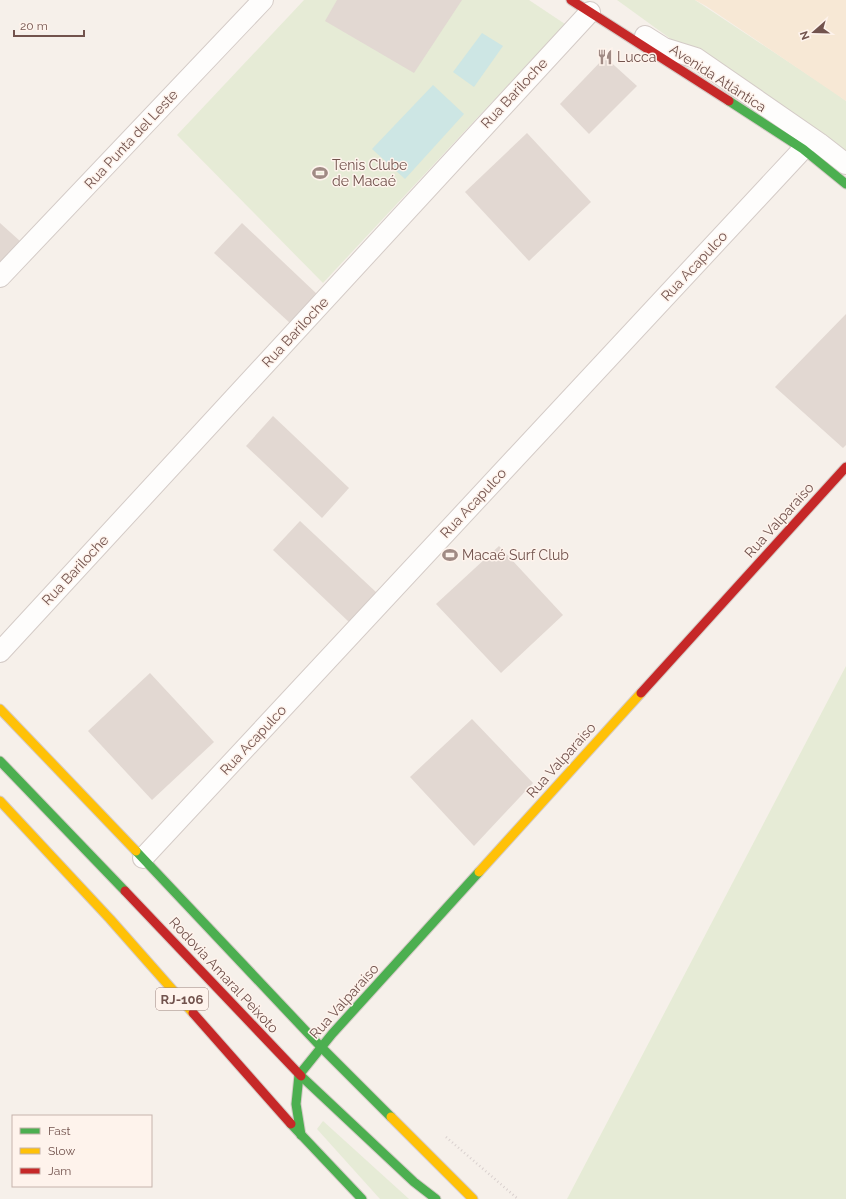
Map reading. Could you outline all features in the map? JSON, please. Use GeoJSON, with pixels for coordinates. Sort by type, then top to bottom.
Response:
{"type":"FeatureCollection","features":[{"type":"Feature","properties":{"kind":"main road","name":"Avenida Atlântica"},"geometry":{"type":"LineString","coordinates":[[572,0],[590,6],[804,149],[846,184]]}},
{"type":"Feature","properties":{"kind":"main road","name":"Rua Valparaiso"},"geometry":{"type":"LineString","coordinates":[[299,1075],[321,1047],[846,467]]}},
{"type":"Feature","properties":{"kind":"main road"},"geometry":{"type":"LineString","coordinates":[[0,709],[321,1047],[473,1199]]}},
{"type":"Feature","properties":{"kind":"main road","name":"Rodovia Amaral Peixoto"},"geometry":{"type":"LineString","coordinates":[[0,761],[299,1075],[365,1137],[436,1199]]}},
{"type":"Feature","properties":{"kind":"main road","name":"RJ-106"},"geometry":{"type":"LineString","coordinates":[[0,801],[110,919],[302,1136],[362,1199]]}},
{"type":"Feature","properties":{"kind":"main road"},"geometry":{"type":"LineString","coordinates":[[299,1075],[296,1104],[302,1136]]}},
{"type":"Feature","properties":{"kind":"street","name":"Rua Punta del Leste"},"geometry":{"type":"LineString","coordinates":[[0,278],[263,0]]}},
{"type":"Feature","properties":{"kind":"street"},"geometry":{"type":"LineString","coordinates":[[590,6],[664,48],[696,58],[820,143],[846,164]]}},
{"type":"Feature","properties":{"kind":"street","name":"Rua Bariloche"},"geometry":{"type":"LineString","coordinates":[[0,652],[590,6]]}},
{"type":"Feature","properties":{"kind":"street","name":"Rua Acapulco"},"geometry":{"type":"LineString","coordinates":[[143,858],[804,149]]}},
{"type":"Feature","properties":{"kind":"path"},"geometry":{"type":"LineString","coordinates":[[441,1133],[518,1199]]}},
{"type":"Feature","properties":{"kind":"green space","name":"Tenis Clube de Macaé"},"geometry":{"type":"Polygon","coordinates":[[[304,0],[529,0],[565,24],[323,283],[177,135],[304,0]]]}},
{"type":"Feature","properties":{"kind":"green space"},"geometry":{"type":"Polygon","coordinates":[[[617,0],[695,0],[837,94],[846,101],[846,166],[617,0]]]}},
{"type":"Feature","properties":{"kind":"green space"},"geometry":{"type":"Polygon","coordinates":[[[846,666],[846,1199],[567,1199],[846,666]]]}},
{"type":"Feature","properties":{"kind":"green space"},"geometry":{"type":"Polygon","coordinates":[[[323,1121],[409,1199],[380,1199],[317,1129],[323,1121]]]}},
{"type":"Feature","properties":{"kind":"sand"},"geometry":{"type":"Polygon","coordinates":[[[695,0],[846,0],[846,101],[706,6],[695,0]]]}},
{"type":"Feature","properties":{"kind":"water"},"geometry":{"type":"Polygon","coordinates":[[[482,33],[503,46],[474,87],[453,72],[482,33]]]}},
{"type":"Feature","properties":{"kind":"water"},"geometry":{"type":"Polygon","coordinates":[[[433,85],[464,114],[405,179],[372,149],[433,85]]]}},
{"type":"Feature","properties":{"kind":"building"},"geometry":{"type":"Polygon","coordinates":[[[337,0],[462,0],[414,73],[325,21],[337,0]]]}},
{"type":"Feature","properties":{"kind":"building"},"geometry":{"type":"Polygon","coordinates":[[[605,57],[637,86],[589,134],[560,104],[605,57]]]}},
{"type":"Feature","properties":{"kind":"building"},"geometry":{"type":"Polygon","coordinates":[[[527,133],[591,202],[529,261],[465,192],[527,133]]]}},
{"type":"Feature","properties":{"kind":"building"},"geometry":{"type":"Polygon","coordinates":[[[0,223],[20,241],[0,263],[0,223]]]}},
{"type":"Feature","properties":{"kind":"building"},"geometry":{"type":"Polygon","coordinates":[[[242,223],[318,295],[291,324],[214,253],[242,223]]]}},
{"type":"Feature","properties":{"kind":"building"},"geometry":{"type":"Polygon","coordinates":[[[846,314],[846,445],[843,448],[775,387],[846,314]]]}},
{"type":"Feature","properties":{"kind":"building"},"geometry":{"type":"Polygon","coordinates":[[[273,416],[349,488],[322,518],[246,446],[273,416]]]}},
{"type":"Feature","properties":{"kind":"building"},"geometry":{"type":"Polygon","coordinates":[[[300,521],[377,593],[349,622],[273,550],[300,521]]]}},
{"type":"Feature","properties":{"kind":"building"},"geometry":{"type":"Polygon","coordinates":[[[499,546],[563,615],[501,673],[436,604],[499,546]]]}},
{"type":"Feature","properties":{"kind":"building"},"geometry":{"type":"Polygon","coordinates":[[[150,673],[214,742],[152,800],[88,731],[150,673]]]}},
{"type":"Feature","properties":{"kind":"building"},"geometry":{"type":"Polygon","coordinates":[[[472,719],[533,783],[474,846],[410,777],[472,719]]]}},
{"type":"Feature","properties":{"kind":"traffic: fast"},"geometry":{"type":"LineString","coordinates":[[729,101],[803,149],[846,184]]}},
{"type":"Feature","properties":{"kind":"traffic: fast"},"geometry":{"type":"LineString","coordinates":[[0,761],[125,891]]}},
{"type":"Feature","properties":{"kind":"traffic: fast"},"geometry":{"type":"LineString","coordinates":[[136,851],[321,1047],[391,1117]]}},
{"type":"Feature","properties":{"kind":"traffic: fast"},"geometry":{"type":"LineString","coordinates":[[299,1075],[332,1034],[479,872]]}},
{"type":"Feature","properties":{"kind":"traffic: fast"},"geometry":{"type":"LineString","coordinates":[[299,1075],[296,1104],[301,1135]]}},
{"type":"Feature","properties":{"kind":"traffic: fast"},"geometry":{"type":"LineString","coordinates":[[301,1076],[414,1182],[436,1199]]}},
{"type":"Feature","properties":{"kind":"traffic: fast"},"geometry":{"type":"LineString","coordinates":[[291,1124],[362,1199]]}},
{"type":"Feature","properties":{"kind":"traffic: slow"},"geometry":{"type":"LineString","coordinates":[[479,872],[641,693]]}},
{"type":"Feature","properties":{"kind":"traffic: slow"},"geometry":{"type":"LineString","coordinates":[[0,709],[136,851]]}},
{"type":"Feature","properties":{"kind":"traffic: slow"},"geometry":{"type":"LineString","coordinates":[[0,801],[110,919],[193,1013]]}},
{"type":"Feature","properties":{"kind":"traffic: slow"},"geometry":{"type":"LineString","coordinates":[[391,1117],[473,1199]]}},
{"type":"Feature","properties":{"kind":"traffic: jam"},"geometry":{"type":"LineString","coordinates":[[571,0],[729,101]]}},
{"type":"Feature","properties":{"kind":"traffic: jam"},"geometry":{"type":"LineString","coordinates":[[641,693],[846,467]]}},
{"type":"Feature","properties":{"kind":"traffic: jam"},"geometry":{"type":"LineString","coordinates":[[125,891],[301,1076]]}},
{"type":"Feature","properties":{"kind":"traffic: jam"},"geometry":{"type":"LineString","coordinates":[[193,1013],[291,1124]]}},
{"type":"Feature","properties":{"kind":"place","name":"Lucca"},"geometry":{"type":"Point","coordinates":[605,57]}},
{"type":"Feature","properties":{"kind":"place","name":"Tenis Clube de Macaé"},"geometry":{"type":"Point","coordinates":[320,173]}},
{"type":"Feature","properties":{"kind":"place","name":"Macaé Surf Club"},"geometry":{"type":"Point","coordinates":[450,555]}}]}
